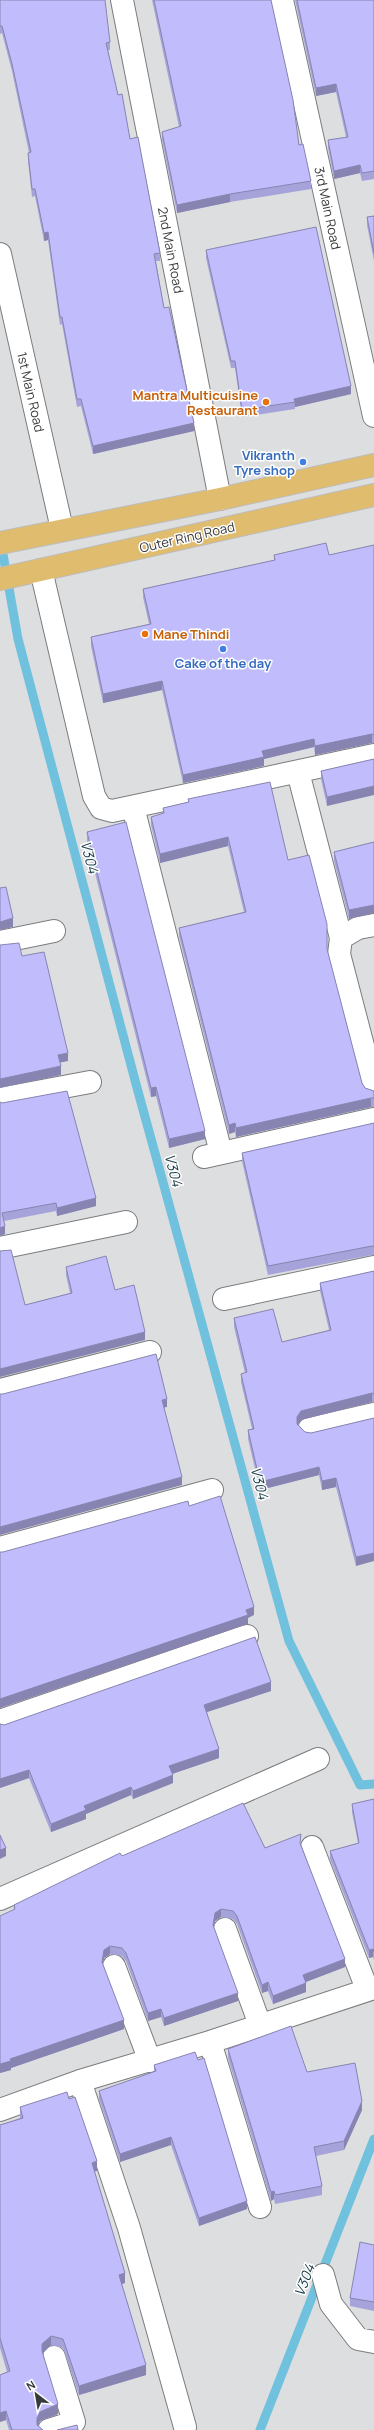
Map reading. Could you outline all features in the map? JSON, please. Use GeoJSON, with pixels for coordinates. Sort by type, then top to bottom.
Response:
{"type":"FeatureCollection","features":[{"type":"Feature","properties":{"kind":"highway"},"geometry":{"type":"LineString","coordinates":[[0,543],[62,529],[220,499],[374,465]]}},
{"type":"Feature","properties":{"kind":"highway","name":"Outer Ring Road"},"geometry":{"type":"LineString","coordinates":[[0,579],[374,495]]}},
{"type":"Feature","properties":{"kind":"street","name":"2nd Main Road"},"geometry":{"type":"LineString","coordinates":[[122,0],[220,499]]}},
{"type":"Feature","properties":{"kind":"street","name":"3rd Main Road"},"geometry":{"type":"LineString","coordinates":[[282,0],[374,416]]}},
{"type":"Feature","properties":{"kind":"street","name":"1st Main Road"},"geometry":{"type":"LineString","coordinates":[[0,254],[62,529]]}},
{"type":"Feature","properties":{"kind":"street"},"geometry":{"type":"LineString","coordinates":[[34,571],[94,796],[100,808],[112,811],[133,807],[374,755]]}},
{"type":"Feature","properties":{"kind":"street"},"geometry":{"type":"LineString","coordinates":[[298,772],[341,938],[339,954],[374,1088]]}},
{"type":"Feature","properties":{"kind":"street"},"geometry":{"type":"LineString","coordinates":[[133,807],[212,1155],[374,1119]]}},
{"type":"Feature","properties":{"kind":"street"},"geometry":{"type":"LineString","coordinates":[[341,938],[358,928],[374,925]]}},
{"type":"Feature","properties":{"kind":"street"},"geometry":{"type":"LineString","coordinates":[[0,942],[54,931]]}},
{"type":"Feature","properties":{"kind":"street"},"geometry":{"type":"LineString","coordinates":[[0,1099],[90,1082]]}},
{"type":"Feature","properties":{"kind":"street"},"geometry":{"type":"LineString","coordinates":[[0,1248],[126,1222]]}},
{"type":"Feature","properties":{"kind":"street"},"geometry":{"type":"LineString","coordinates":[[224,1299],[374,1267]]}},
{"type":"Feature","properties":{"kind":"street"},"geometry":{"type":"LineString","coordinates":[[0,1390],[150,1352]]}},
{"type":"Feature","properties":{"kind":"street"},"geometry":{"type":"LineString","coordinates":[[309,1429],[374,1414]]}},
{"type":"Feature","properties":{"kind":"street"},"geometry":{"type":"LineString","coordinates":[[0,1548],[212,1490]]}},
{"type":"Feature","properties":{"kind":"street"},"geometry":{"type":"LineString","coordinates":[[0,1721],[247,1636]]}},
{"type":"Feature","properties":{"kind":"street"},"geometry":{"type":"LineString","coordinates":[[0,1900],[318,1759]]}},
{"type":"Feature","properties":{"kind":"street"},"geometry":{"type":"LineString","coordinates":[[0,2110],[80,2081],[210,2042],[370,1988],[312,1847]]}},
{"type":"Feature","properties":{"kind":"street"},"geometry":{"type":"LineString","coordinates":[[225,1929],[260,2025]]}},
{"type":"Feature","properties":{"kind":"street"},"geometry":{"type":"LineString","coordinates":[[114,1966],[150,2061]]}},
{"type":"Feature","properties":{"kind":"street"},"geometry":{"type":"LineString","coordinates":[[210,2042],[260,2207]]}},
{"type":"Feature","properties":{"kind":"street"},"geometry":{"type":"LineString","coordinates":[[80,2081],[129,2228],[185,2427]]}},
{"type":"Feature","properties":{"kind":"street"},"geometry":{"type":"LineString","coordinates":[[323,2274],[331,2304],[358,2339],[374,2342]]}},
{"type":"Feature","properties":{"kind":"street"},"geometry":{"type":"LineString","coordinates":[[49,2430],[74,2422],[54,2357]]}},
{"type":"Feature","properties":{"kind":"building"},"geometry":{"type":"Polygon","coordinates":[[[0,0],[105,0],[110,42],[106,43],[118,95],[122,94],[130,139],[138,137],[160,253],[154,254],[164,308],[169,307],[194,423],[93,446],[81,399],[77,399],[62,317],[60,317],[48,232],[44,233],[35,189],[32,189],[28,153],[31,152],[12,64],[2,26],[0,26],[0,0]]]}},
{"type":"Feature","properties":{"kind":"building"},"geometry":{"type":"Polygon","coordinates":[[[154,0],[271,0],[293,100],[299,145],[303,144],[311,181],[230,194],[177,205],[162,132],[181,126],[154,0]]]}},
{"type":"Feature","properties":{"kind":"building"},"geometry":{"type":"Polygon","coordinates":[[[297,0],[374,0],[374,171],[362,173],[360,165],[334,171],[328,140],[348,137],[336,84],[316,88],[297,0]]]}},
{"type":"Feature","properties":{"kind":"building"},"geometry":{"type":"Polygon","coordinates":[[[374,216],[374,253],[367,217],[374,216]]]}},
{"type":"Feature","properties":{"kind":"building"},"geometry":{"type":"Polygon","coordinates":[[[316,227],[351,386],[294,399],[295,402],[242,410],[235,361],[231,361],[206,250],[316,227]]]}},
{"type":"Feature","properties":{"kind":"building"},"geometry":{"type":"Polygon","coordinates":[[[326,543],[329,555],[374,545],[374,735],[372,734],[315,746],[314,739],[262,751],[264,757],[183,775],[162,681],[103,694],[91,637],[151,624],[143,589],[275,560],[274,555],[326,543]]]}},
{"type":"Feature","properties":{"kind":"building"},"geometry":{"type":"Polygon","coordinates":[[[374,759],[374,786],[327,797],[321,771],[374,759]]]}},
{"type":"Feature","properties":{"kind":"building"},"geometry":{"type":"Polygon","coordinates":[[[270,782],[288,860],[309,855],[327,924],[327,949],[362,1083],[365,1088],[374,1091],[374,1098],[236,1128],[235,1123],[229,1125],[179,928],[246,912],[228,837],[160,854],[151,817],[164,813],[163,808],[189,802],[188,799],[270,782]]]}},
{"type":"Feature","properties":{"kind":"building"},"geometry":{"type":"Polygon","coordinates":[[[126,822],[205,1131],[169,1139],[156,1087],[151,1088],[87,832],[126,822]]]}},
{"type":"Feature","properties":{"kind":"building"},"geometry":{"type":"Polygon","coordinates":[[[374,842],[374,905],[349,910],[334,852],[374,842]]]}},
{"type":"Feature","properties":{"kind":"building"},"geometry":{"type":"Polygon","coordinates":[[[6,887],[13,918],[0,922],[0,888],[6,887]]]}},
{"type":"Feature","properties":{"kind":"building"},"geometry":{"type":"Polygon","coordinates":[[[19,943],[22,956],[44,952],[68,1053],[58,1055],[61,1066],[0,1079],[0,945],[19,943]]]}},
{"type":"Feature","properties":{"kind":"building"},"geometry":{"type":"Polygon","coordinates":[[[67,1091],[96,1198],[57,1208],[56,1203],[2,1213],[5,1226],[0,1228],[0,1102],[2,1103],[67,1091]]]}},
{"type":"Feature","properties":{"kind":"building"},"geometry":{"type":"Polygon","coordinates":[[[374,1123],[374,1247],[372,1246],[268,1266],[242,1153],[374,1123]]]}},
{"type":"Feature","properties":{"kind":"building"},"geometry":{"type":"Polygon","coordinates":[[[11,1250],[25,1305],[72,1293],[66,1267],[106,1256],[115,1290],[134,1285],[145,1332],[0,1369],[0,1251],[11,1250]]]}},
{"type":"Feature","properties":{"kind":"building"},"geometry":{"type":"Polygon","coordinates":[[[374,1271],[374,1394],[372,1393],[301,1411],[297,1417],[297,1424],[305,1432],[311,1433],[374,1418],[374,1553],[356,1557],[336,1478],[322,1481],[319,1467],[260,1482],[248,1430],[254,1429],[241,1374],[247,1372],[234,1318],[273,1309],[282,1342],[331,1330],[320,1283],[374,1271]]]}},
{"type":"Feature","properties":{"kind":"building"},"geometry":{"type":"Polygon","coordinates":[[[156,1354],[167,1399],[162,1400],[182,1477],[0,1527],[0,1394],[156,1354]]]}},
{"type":"Feature","properties":{"kind":"building"},"geometry":{"type":"Polygon","coordinates":[[[220,1496],[254,1607],[246,1610],[248,1615],[0,1699],[0,1552],[188,1501],[189,1506],[220,1496]]]}},
{"type":"Feature","properties":{"kind":"building"},"geometry":{"type":"Polygon","coordinates":[[[255,1637],[271,1682],[204,1705],[219,1749],[169,1766],[173,1775],[133,1791],[131,1787],[84,1806],[86,1810],[51,1824],[29,1770],[0,1779],[0,1724],[4,1725],[255,1637]]]}},
{"type":"Feature","properties":{"kind":"building"},"geometry":{"type":"Polygon","coordinates":[[[374,1799],[374,1952],[373,1949],[369,1950],[330,1851],[359,1843],[352,1804],[374,1799]]]}},
{"type":"Feature","properties":{"kind":"building"},"geometry":{"type":"Polygon","coordinates":[[[243,1803],[265,1848],[301,1834],[300,1843],[345,1959],[303,1975],[306,1983],[273,1996],[268,1982],[262,1985],[237,1916],[233,1911],[221,1909],[215,1913],[213,1925],[238,1993],[164,2018],[161,2009],[148,2013],[126,1953],[122,1948],[110,1946],[104,1950],[102,1962],[124,2020],[10,2059],[11,2061],[0,2064],[0,1916],[15,1909],[14,1905],[120,1853],[122,1856],[243,1803]]]}},
{"type":"Feature","properties":{"kind":"building"},"geometry":{"type":"Polygon","coordinates":[[[0,1835],[6,1848],[0,1850],[0,1835]]]}},
{"type":"Feature","properties":{"kind":"building"},"geometry":{"type":"Polygon","coordinates":[[[291,2026],[307,2072],[355,2063],[362,2101],[344,2141],[314,2147],[322,2186],[275,2195],[274,2191],[271,2192],[228,2049],[291,2026]]]}},
{"type":"Feature","properties":{"kind":"building"},"geometry":{"type":"Polygon","coordinates":[[[195,2052],[198,2060],[204,2058],[247,2201],[199,2218],[171,2137],[120,2154],[99,2091],[156,2071],[154,2065],[195,2052]]]}},
{"type":"Feature","properties":{"kind":"building"},"geometry":{"type":"Polygon","coordinates":[[[67,2092],[69,2099],[75,2097],[97,2161],[92,2163],[125,2273],[119,2275],[146,2365],[79,2386],[63,2339],[51,2336],[42,2344],[42,2351],[58,2404],[40,2412],[37,2418],[37,2425],[43,2430],[12,2430],[6,2411],[0,2413],[0,2375],[10,2371],[0,2338],[0,2125],[23,2118],[20,2107],[67,2092]]]}},
{"type":"Feature","properties":{"kind":"building"},"geometry":{"type":"Polygon","coordinates":[[[360,2242],[374,2245],[374,2302],[350,2298],[360,2242]]]}},
{"type":"Feature","properties":{"kind":"building"},"geometry":{"type":"Polygon","coordinates":[[[77,2425],[78,2430],[57,2430],[77,2425]]]}},
{"type":"Feature","properties":{"kind":"waterway","name":"V304"},"geometry":{"type":"LineString","coordinates":[[1,543],[18,639],[136,1084],[289,1641],[360,1785],[374,1784]]}},
{"type":"Feature","properties":{"kind":"waterway","name":"V304"},"geometry":{"type":"LineString","coordinates":[[260,2430],[374,2139]]}},
{"type":"Feature","properties":{"kind":"place","name":"Mantra Multicuisine Restaurant"},"geometry":{"type":"Point","coordinates":[266,402]}},
{"type":"Feature","properties":{"kind":"place","name":"Vikranth Tyre shop"},"geometry":{"type":"Point","coordinates":[303,462]}},
{"type":"Feature","properties":{"kind":"place","name":"Mane Thindi"},"geometry":{"type":"Point","coordinates":[145,634]}},
{"type":"Feature","properties":{"kind":"place","name":"Cake of the day"},"geometry":{"type":"Point","coordinates":[223,649]}}]}
